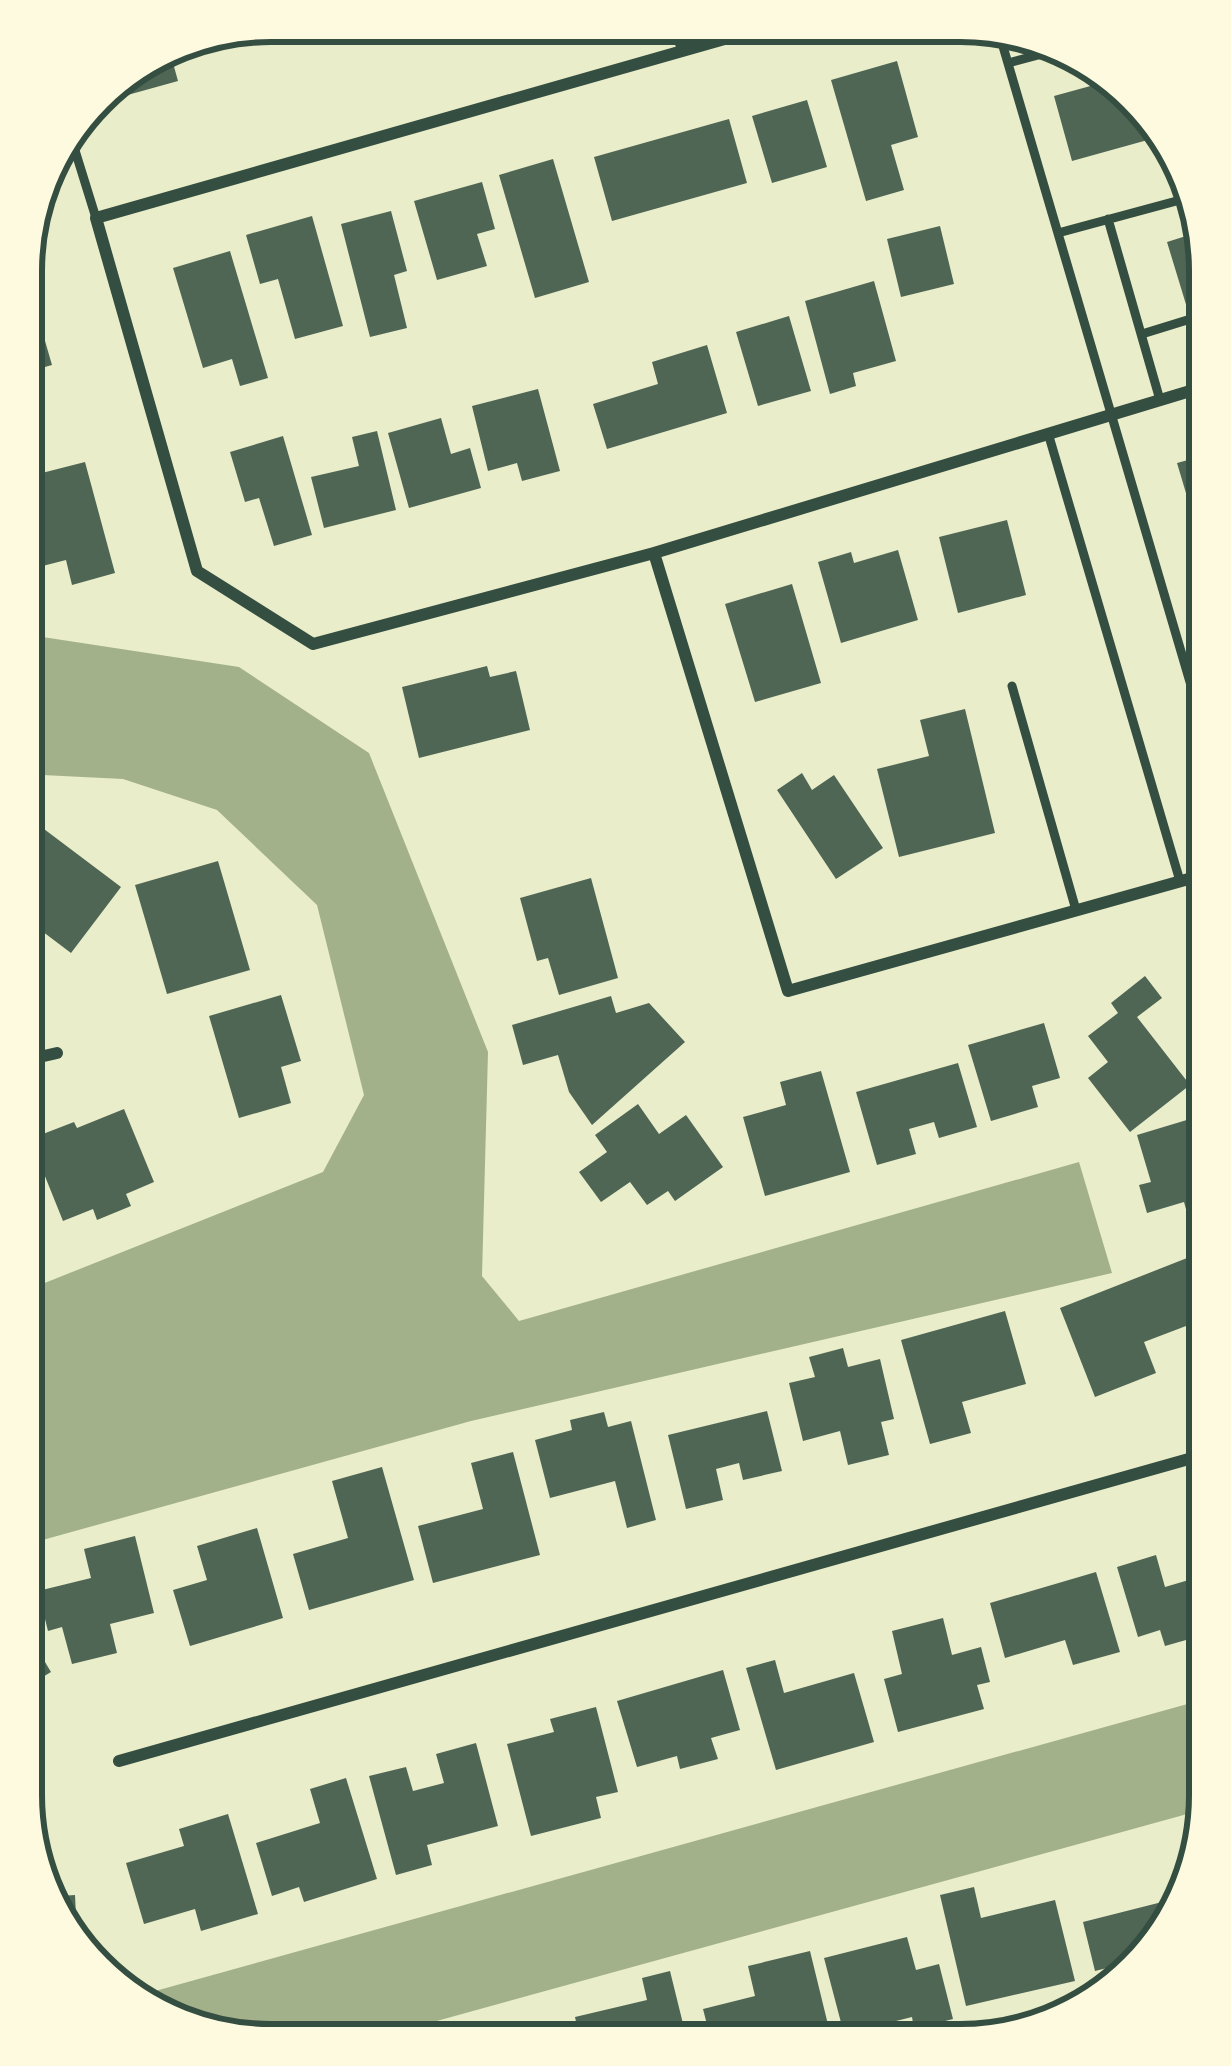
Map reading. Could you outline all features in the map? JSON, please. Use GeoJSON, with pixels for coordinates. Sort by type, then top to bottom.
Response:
{"type":"FeatureCollection","features":[{"type":"Feature","properties":{"kind":"street"},"geometry":{"type":"LineString","coordinates":[[714,42],[96,218],[197,571],[313,644],[654,553],[1189,391]]}},
{"type":"Feature","properties":{"kind":"street"},"geometry":{"type":"LineString","coordinates":[[654,553],[788,992],[1189,879]]}},
{"type":"Feature","properties":{"kind":"street"},"geometry":{"type":"LineString","coordinates":[[42,1056],[57,1053]]}},
{"type":"Feature","properties":{"kind":"street"},"geometry":{"type":"LineString","coordinates":[[119,1761],[1189,1460]]}},
{"type":"Feature","properties":{"kind":"lane"},"geometry":{"type":"LineString","coordinates":[[679,42],[682,51]]}},
{"type":"Feature","properties":{"kind":"lane"},"geometry":{"type":"LineString","coordinates":[[1003,47],[1189,678]]}},
{"type":"Feature","properties":{"kind":"lane"},"geometry":{"type":"LineString","coordinates":[[1008,63],[1036,56]]}},
{"type":"Feature","properties":{"kind":"lane"},"geometry":{"type":"LineString","coordinates":[[76,153],[96,218]]}},
{"type":"Feature","properties":{"kind":"lane"},"geometry":{"type":"LineString","coordinates":[[1058,233],[1177,201]]}},
{"type":"Feature","properties":{"kind":"lane"},"geometry":{"type":"LineString","coordinates":[[1108,220],[1160,400]]}},
{"type":"Feature","properties":{"kind":"lane"},"geometry":{"type":"LineString","coordinates":[[1142,334],[1189,319]]}},
{"type":"Feature","properties":{"kind":"lane"},"geometry":{"type":"LineString","coordinates":[[1048,433],[1180,881]]}},
{"type":"Feature","properties":{"kind":"lane"},"geometry":{"type":"LineString","coordinates":[[1012,686],[1076,910]]}},
{"type":"Feature","properties":{"kind":"shaded area"},"geometry":{"type":"Polygon","coordinates":[[[42,637],[239,667],[369,753],[488,1052],[482,1276],[519,1321],[1079,1162],[1112,1273],[471,1421],[42,1540],[42,1284],[323,1172],[364,1095],[317,905],[217,810],[123,779],[42,775],[42,637]]]}},
{"type":"Feature","properties":{"kind":"shaded area"},"geometry":{"type":"Polygon","coordinates":[[[1189,1704],[1188,1814],[426,2024],[241,2022],[184,2007],[154,1991],[1189,1704]]]}},
{"type":"Feature","properties":{"kind":"building"},"geometry":{"type":"Polygon","coordinates":[[[897,61],[918,137],[891,145],[904,190],[866,201],[831,80],[897,61]]]}},
{"type":"Feature","properties":{"kind":"building"},"geometry":{"type":"Polygon","coordinates":[[[173,64],[178,81],[124,96],[157,73],[173,64]]]}},
{"type":"Feature","properties":{"kind":"building"},"geometry":{"type":"Polygon","coordinates":[[[1093,85],[1122,109],[1147,140],[1072,161],[1054,96],[1093,85]]]}},
{"type":"Feature","properties":{"kind":"building"},"geometry":{"type":"Polygon","coordinates":[[[807,100],[827,167],[772,183],[752,116],[807,100]]]}},
{"type":"Feature","properties":{"kind":"building"},"geometry":{"type":"Polygon","coordinates":[[[729,119],[747,183],[612,221],[594,157],[729,119]]]}},
{"type":"Feature","properties":{"kind":"building"},"geometry":{"type":"Polygon","coordinates":[[[553,159],[589,282],[535,298],[499,175],[553,159]]]}},
{"type":"Feature","properties":{"kind":"building"},"geometry":{"type":"Polygon","coordinates":[[[482,182],[495,229],[477,234],[487,266],[437,280],[414,201],[482,182]]]}},
{"type":"Feature","properties":{"kind":"building"},"geometry":{"type":"Polygon","coordinates":[[[391,211],[407,271],[394,275],[407,328],[370,337],[341,224],[391,211]]]}},
{"type":"Feature","properties":{"kind":"building"},"geometry":{"type":"Polygon","coordinates":[[[312,216],[343,326],[295,339],[278,279],[260,284],[246,235],[312,216]]]}},
{"type":"Feature","properties":{"kind":"building"},"geometry":{"type":"Polygon","coordinates":[[[940,226],[954,284],[901,297],[887,239],[940,226]]]}},
{"type":"Feature","properties":{"kind":"building"},"geometry":{"type":"Polygon","coordinates":[[[1186,236],[1189,311],[1188,311],[1167,242],[1186,236]]]}},
{"type":"Feature","properties":{"kind":"building"},"geometry":{"type":"Polygon","coordinates":[[[230,251],[268,378],[240,386],[232,359],[203,368],[173,268],[230,251]]]}},
{"type":"Feature","properties":{"kind":"building"},"geometry":{"type":"Polygon","coordinates":[[[874,281],[896,361],[853,373],[856,386],[830,394],[805,301],[874,281]]]}},
{"type":"Feature","properties":{"kind":"building"},"geometry":{"type":"Polygon","coordinates":[[[789,316],[811,391],[758,406],[736,332],[789,316]]]}},
{"type":"Feature","properties":{"kind":"building"},"geometry":{"type":"Polygon","coordinates":[[[42,331],[52,365],[42,368],[42,331]]]}},
{"type":"Feature","properties":{"kind":"building"},"geometry":{"type":"Polygon","coordinates":[[[707,345],[727,413],[607,449],[593,404],[658,384],[652,362],[707,345]]]}},
{"type":"Feature","properties":{"kind":"building"},"geometry":{"type":"Polygon","coordinates":[[[538,389],[560,471],[522,481],[517,463],[488,471],[472,406],[538,389]]]}},
{"type":"Feature","properties":{"kind":"building"},"geometry":{"type":"Polygon","coordinates":[[[441,418],[451,454],[470,448],[481,488],[409,508],[388,433],[441,418]]]}},
{"type":"Feature","properties":{"kind":"building"},"geometry":{"type":"Polygon","coordinates":[[[377,431],[396,510],[324,528],[311,477],[359,466],[352,437],[377,431]]]}},
{"type":"Feature","properties":{"kind":"building"},"geometry":{"type":"Polygon","coordinates":[[[283,436],[312,535],[274,546],[259,498],[245,502],[230,452],[283,436]]]}},
{"type":"Feature","properties":{"kind":"building"},"geometry":{"type":"Polygon","coordinates":[[[1189,460],[1189,503],[1177,463],[1189,460]]]}},
{"type":"Feature","properties":{"kind":"building"},"geometry":{"type":"Polygon","coordinates":[[[85,462],[115,573],[72,585],[66,560],[42,566],[42,473],[85,462]]]}},
{"type":"Feature","properties":{"kind":"building"},"geometry":{"type":"Polygon","coordinates":[[[1007,520],[1026,595],[958,613],[939,537],[1007,520]]]}},
{"type":"Feature","properties":{"kind":"building"},"geometry":{"type":"Polygon","coordinates":[[[898,550],[918,620],[841,643],[818,562],[851,552],[854,563],[898,550]]]}},
{"type":"Feature","properties":{"kind":"building"},"geometry":{"type":"Polygon","coordinates":[[[792,584],[821,683],[755,702],[725,604],[792,584]]]}},
{"type":"Feature","properties":{"kind":"building"},"geometry":{"type":"Polygon","coordinates":[[[487,666],[490,677],[516,671],[530,730],[419,758],[402,687],[487,666]]]}},
{"type":"Feature","properties":{"kind":"building"},"geometry":{"type":"Polygon","coordinates":[[[965,709],[995,833],[899,857],[877,769],[929,756],[920,720],[965,709]]]}},
{"type":"Feature","properties":{"kind":"building"},"geometry":{"type":"Polygon","coordinates":[[[802,773],[812,790],[834,775],[883,848],[836,879],[777,790],[802,773]]]}},
{"type":"Feature","properties":{"kind":"building"},"geometry":{"type":"Polygon","coordinates":[[[42,832],[121,887],[71,953],[42,931],[42,832]]]}},
{"type":"Feature","properties":{"kind":"building"},"geometry":{"type":"Polygon","coordinates":[[[218,861],[250,970],[167,994],[135,885],[218,861]]]}},
{"type":"Feature","properties":{"kind":"building"},"geometry":{"type":"Polygon","coordinates":[[[591,878],[618,978],[559,995],[548,958],[537,961],[520,898],[591,878]]]}},
{"type":"Feature","properties":{"kind":"building"},"geometry":{"type":"Polygon","coordinates":[[[1145,976],[1162,998],[1137,1017],[1189,1084],[1130,1132],[1088,1078],[1108,1062],[1088,1036],[1118,1013],[1111,1003],[1145,976]]]}},
{"type":"Feature","properties":{"kind":"building"},"geometry":{"type":"Polygon","coordinates":[[[281,995],[301,1061],[281,1067],[291,1103],[239,1118],[209,1016],[281,995]]]}},
{"type":"Feature","properties":{"kind":"building"},"geometry":{"type":"Polygon","coordinates":[[[611,996],[616,1013],[649,1003],[685,1042],[592,1125],[569,1092],[558,1055],[523,1065],[512,1025],[611,996]]]}},
{"type":"Feature","properties":{"kind":"building"},"geometry":{"type":"Polygon","coordinates":[[[1044,1023],[1060,1078],[1032,1086],[1038,1107],[991,1121],[968,1045],[1044,1023]]]}},
{"type":"Feature","properties":{"kind":"building"},"geometry":{"type":"Polygon","coordinates":[[[958,1063],[977,1127],[939,1138],[934,1122],[909,1129],[916,1154],[877,1165],[856,1092],[958,1063]]]}},
{"type":"Feature","properties":{"kind":"building"},"geometry":{"type":"Polygon","coordinates":[[[821,1071],[850,1172],[765,1196],[743,1117],[786,1105],[780,1082],[821,1071]]]}},
{"type":"Feature","properties":{"kind":"building"},"geometry":{"type":"Polygon","coordinates":[[[638,1104],[659,1134],[686,1115],[723,1167],[675,1201],[668,1191],[647,1205],[630,1182],[601,1202],[579,1172],[607,1152],[595,1135],[638,1104]]]}},
{"type":"Feature","properties":{"kind":"building"},"geometry":{"type":"Polygon","coordinates":[[[124,1109],[154,1182],[126,1194],[131,1206],[97,1220],[93,1209],[63,1221],[42,1169],[42,1134],[74,1122],[77,1128],[124,1109]]]}},
{"type":"Feature","properties":{"kind":"building"},"geometry":{"type":"Polygon","coordinates":[[[1189,1119],[1189,1220],[1184,1202],[1147,1213],[1139,1185],[1151,1182],[1137,1135],[1189,1119]]]}},
{"type":"Feature","properties":{"kind":"building"},"geometry":{"type":"Polygon","coordinates":[[[1189,1257],[1189,1333],[1186,1326],[1144,1342],[1156,1373],[1095,1397],[1060,1308],[1189,1257]]]}},
{"type":"Feature","properties":{"kind":"building"},"geometry":{"type":"Polygon","coordinates":[[[1005,1311],[1026,1384],[962,1402],[971,1433],[930,1444],[901,1340],[1005,1311]]]}},
{"type":"Feature","properties":{"kind":"building"},"geometry":{"type":"Polygon","coordinates":[[[843,1348],[848,1367],[880,1359],[894,1419],[881,1422],[889,1455],[848,1465],[840,1431],[803,1441],[789,1383],[815,1377],[809,1357],[843,1348]]]}},
{"type":"Feature","properties":{"kind":"building"},"geometry":{"type":"Polygon","coordinates":[[[767,1411],[782,1471],[743,1480],[739,1463],[716,1469],[723,1500],[686,1509],[668,1435],[767,1411]]]}},
{"type":"Feature","properties":{"kind":"building"},"geometry":{"type":"Polygon","coordinates":[[[604,1412],[608,1427],[631,1421],[656,1520],[627,1528],[615,1481],[550,1498],[535,1440],[572,1430],[570,1420],[604,1412]]]}},
{"type":"Feature","properties":{"kind":"building"},"geometry":{"type":"Polygon","coordinates":[[[513,1452],[540,1555],[433,1583],[418,1526],[483,1509],[471,1463],[513,1452]]]}},
{"type":"Feature","properties":{"kind":"building"},"geometry":{"type":"Polygon","coordinates":[[[382,1467],[414,1580],[309,1610],[293,1554],[348,1538],[332,1481],[382,1467]]]}},
{"type":"Feature","properties":{"kind":"building"},"geometry":{"type":"Polygon","coordinates":[[[257,1528],[283,1618],[190,1646],[173,1590],[207,1580],[197,1546],[257,1528]]]}},
{"type":"Feature","properties":{"kind":"building"},"geometry":{"type":"Polygon","coordinates":[[[135,1536],[154,1613],[110,1624],[117,1653],[72,1664],[62,1627],[48,1631],[42,1590],[91,1578],[84,1549],[135,1536]]]}},
{"type":"Feature","properties":{"kind":"building"},"geometry":{"type":"Polygon","coordinates":[[[1156,1555],[1165,1587],[1189,1580],[1189,1639],[1165,1646],[1160,1630],[1138,1637],[1117,1567],[1156,1555]]]}},
{"type":"Feature","properties":{"kind":"building"},"geometry":{"type":"Polygon","coordinates":[[[1096,1572],[1120,1652],[1073,1665],[1065,1640],[1005,1658],[990,1603],[1096,1572]]]}},
{"type":"Feature","properties":{"kind":"building"},"geometry":{"type":"Polygon","coordinates":[[[943,1618],[952,1655],[981,1647],[990,1682],[977,1685],[984,1709],[898,1732],[884,1679],[902,1674],[892,1631],[943,1618]]]}},
{"type":"Feature","properties":{"kind":"building"},"geometry":{"type":"Polygon","coordinates":[[[42,1657],[51,1672],[42,1677],[42,1657]]]}},
{"type":"Feature","properties":{"kind":"building"},"geometry":{"type":"Polygon","coordinates":[[[775,1660],[784,1693],[854,1673],[874,1742],[776,1770],[746,1668],[775,1660]]]}},
{"type":"Feature","properties":{"kind":"building"},"geometry":{"type":"Polygon","coordinates":[[[723,1670],[740,1730],[711,1738],[718,1759],[680,1769],[677,1756],[637,1767],[617,1701],[723,1670]]]}},
{"type":"Feature","properties":{"kind":"building"},"geometry":{"type":"Polygon","coordinates":[[[596,1707],[618,1792],[596,1797],[601,1818],[531,1836],[507,1744],[554,1732],[550,1719],[596,1707]]]}},
{"type":"Feature","properties":{"kind":"building"},"geometry":{"type":"Polygon","coordinates":[[[476,1743],[498,1826],[427,1845],[432,1865],[396,1875],[369,1776],[406,1767],[413,1791],[444,1783],[436,1754],[476,1743]]]}},
{"type":"Feature","properties":{"kind":"building"},"geometry":{"type":"Polygon","coordinates":[[[346,1778],[377,1879],[304,1902],[299,1887],[272,1896],[256,1843],[320,1823],[310,1789],[346,1778]]]}},
{"type":"Feature","properties":{"kind":"building"},"geometry":{"type":"Polygon","coordinates":[[[228,1814],[258,1914],[201,1931],[195,1909],[144,1924],[126,1863],[184,1846],[179,1829],[228,1814]]]}},
{"type":"Feature","properties":{"kind":"building"},"geometry":{"type":"Polygon","coordinates":[[[974,1887],[981,1918],[1055,1900],[1075,1981],[966,2006],[940,1895],[974,1887]]]}},
{"type":"Feature","properties":{"kind":"building"},"geometry":{"type":"Polygon","coordinates":[[[1161,1902],[1132,1946],[1111,1967],[1095,1971],[1083,1922],[1161,1902]]]}},
{"type":"Feature","properties":{"kind":"building"},"geometry":{"type":"Polygon","coordinates":[[[907,1937],[916,1970],[939,1964],[953,2019],[934,2024],[913,2024],[912,2017],[884,2024],[841,2024],[824,1958],[907,1937]]]}},
{"type":"Feature","properties":{"kind":"building"},"geometry":{"type":"Polygon","coordinates":[[[810,1951],[828,2024],[707,2024],[703,2009],[755,1996],[748,1966],[810,1951]]]}},
{"type":"Feature","properties":{"kind":"building"},"geometry":{"type":"Polygon","coordinates":[[[670,1971],[683,2024],[577,2024],[575,2017],[647,2000],[642,1978],[670,1971]]]}}]}
